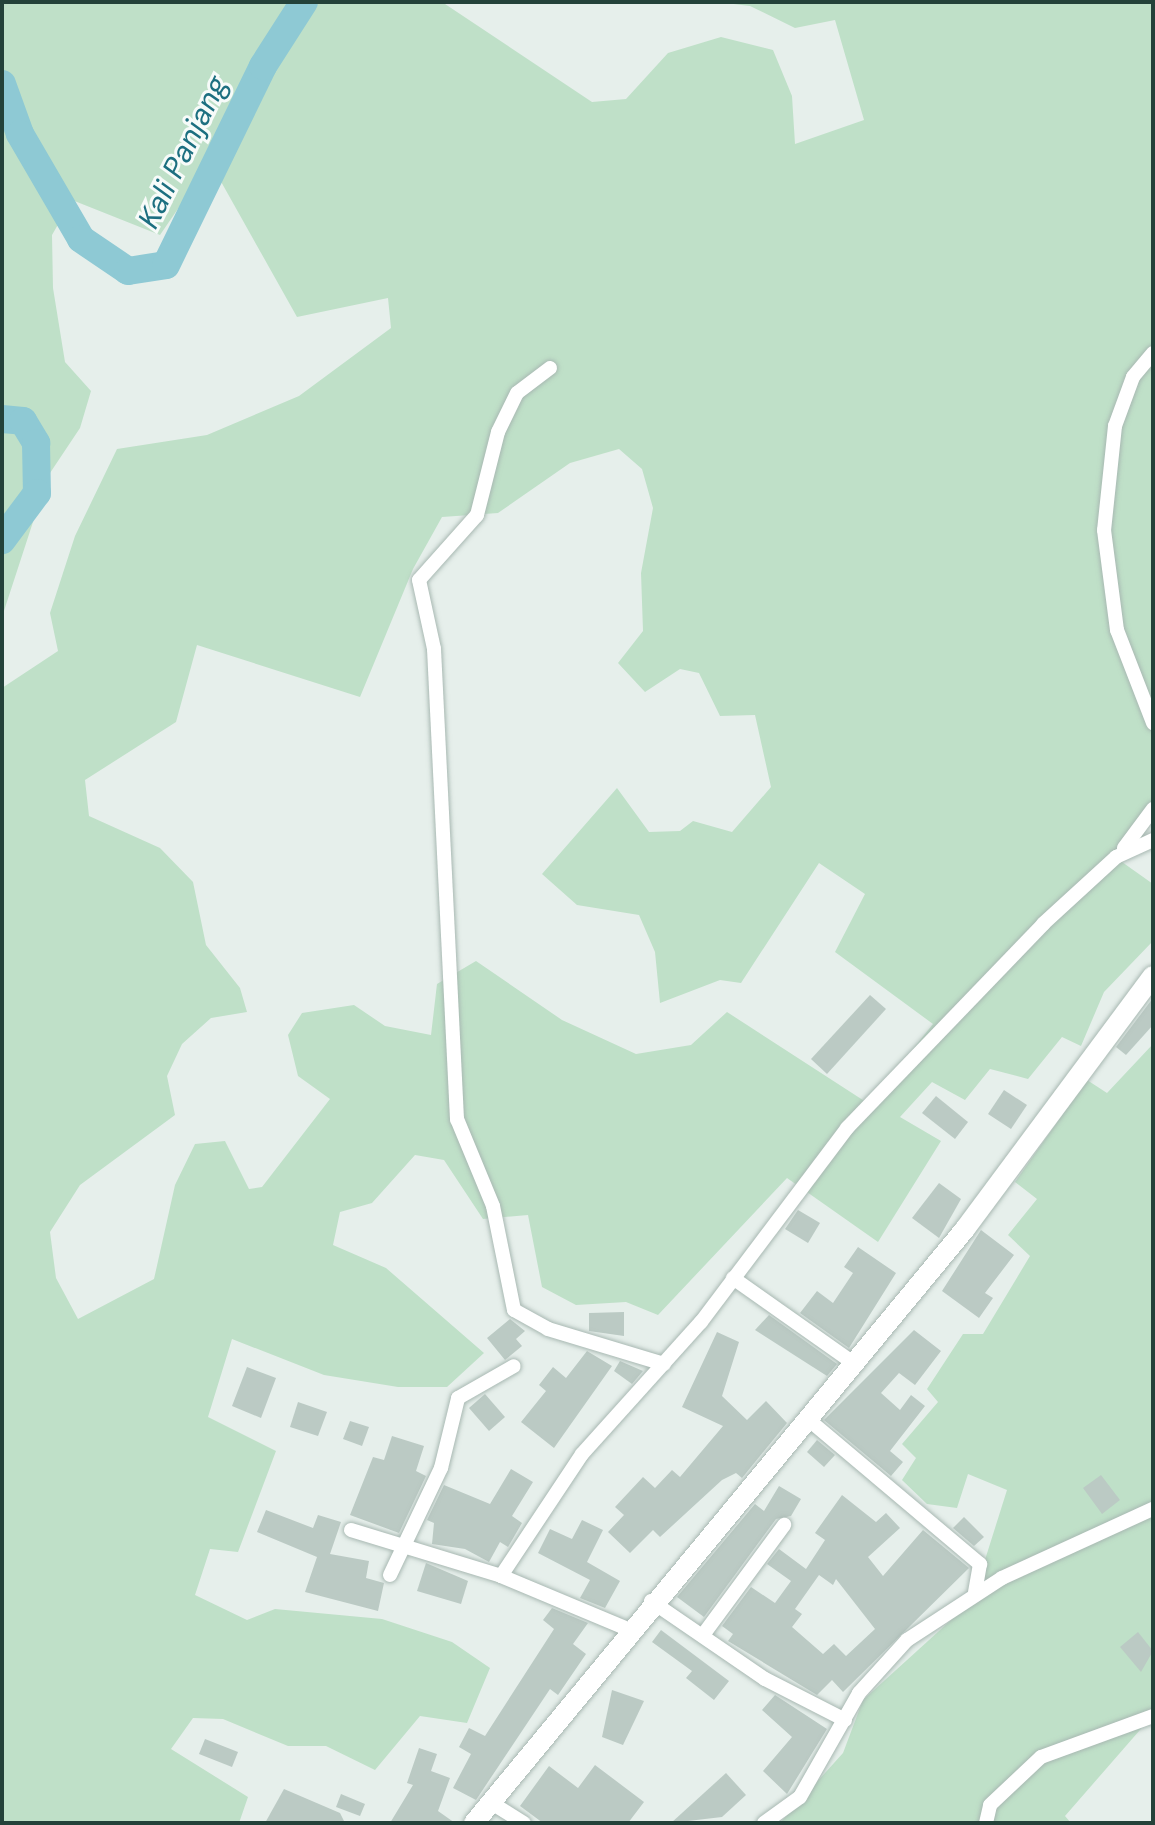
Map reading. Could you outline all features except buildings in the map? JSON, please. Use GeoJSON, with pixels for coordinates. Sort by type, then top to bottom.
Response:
{"type":"FeatureCollection","features":[{"type":"Feature","properties":{"kind":"street"},"geometry":{"type":"LineString","coordinates":[[1153,353],[1133,377],[1115,426],[1104,530],[1117,630],[1153,723]]}},
{"type":"Feature","properties":{"kind":"street"},"geometry":{"type":"LineString","coordinates":[[550,368],[517,393],[498,432],[484,502],[426,566],[418,587],[434,649],[457,1119],[493,1206],[514,1310],[548,1329],[664,1364]]}},
{"type":"Feature","properties":{"kind":"street"},"geometry":{"type":"LineString","coordinates":[[501,1576],[582,1454],[664,1364],[847,1128],[964,1000],[1116,857],[1153,809]]}},
{"type":"Feature","properties":{"kind":"street"},"geometry":{"type":"LineString","coordinates":[[1116,857],[1153,840]]}},
{"type":"Feature","properties":{"kind":"street"},"geometry":{"type":"LineString","coordinates":[[474,1823],[651,1601],[855,1364],[1153,976]]}},
{"type":"Feature","properties":{"kind":"street"},"geometry":{"type":"LineString","coordinates":[[733,1278],[855,1364]]}},
{"type":"Feature","properties":{"kind":"street"},"geometry":{"type":"LineString","coordinates":[[390,1575],[441,1468],[458,1398],[514,1366]]}},
{"type":"Feature","properties":{"kind":"street"},"geometry":{"type":"LineString","coordinates":[[809,1420],[980,1564],[975,1593]]}},
{"type":"Feature","properties":{"kind":"street"},"geometry":{"type":"LineString","coordinates":[[764,1823],[800,1797],[845,1720],[907,1640],[975,1593],[1108,1524],[1153,1509]]}},
{"type":"Feature","properties":{"kind":"street"},"geometry":{"type":"LineString","coordinates":[[703,1635],[784,1525]]}},
{"type":"Feature","properties":{"kind":"street"},"geometry":{"type":"LineString","coordinates":[[351,1530],[407,1544],[501,1576],[628,1629]]}},
{"type":"Feature","properties":{"kind":"street"},"geometry":{"type":"LineString","coordinates":[[651,1601],[845,1720]]}},
{"type":"Feature","properties":{"kind":"street"},"geometry":{"type":"LineString","coordinates":[[986,1823],[990,1805],[1041,1757],[1153,1716]]}},
{"type":"Feature","properties":{"kind":"street"},"geometry":{"type":"LineString","coordinates":[[490,1802],[524,1823]]}},
{"type":"Feature","properties":{"kind":"green space"},"geometry":{"type":"Polygon","coordinates":[[[2,2],[442,2],[592,102],[626,99],[668,53],[721,37],[773,50],[792,96],[795,144],[864,120],[835,20],[795,28],[750,6],[717,2],[1153,2],[1153,819],[1122,862],[1153,884],[1153,941],[1104,992],[1081,1046],[1062,1037],[1028,1079],[990,1069],[965,1100],[932,1082],[900,1117],[941,1141],[878,1242],[787,1178],[658,1315],[626,1302],[576,1305],[542,1287],[528,1215],[483,1219],[444,1160],[415,1155],[372,1203],[340,1212],[333,1245],[386,1268],[484,1353],[447,1387],[398,1387],[324,1375],[232,1339],[208,1417],[276,1451],[238,1552],[210,1549],[195,1595],[247,1620],[275,1609],[382,1619],[452,1642],[490,1668],[467,1723],[420,1716],[375,1770],[326,1746],[288,1746],[223,1719],[193,1718],[171,1749],[248,1797],[239,1823],[2,1823],[2,688],[58,651],[50,613],[75,536],[117,449],[207,435],[299,396],[391,328],[388,298],[297,317],[210,162],[160,235],[72,200],[52,235],[53,288],[65,362],[91,391],[80,428],[48,476],[2,617],[2,2]],[[619,449],[570,463],[498,513],[442,517],[413,569],[360,697],[197,645],[176,722],[85,780],[89,816],[160,848],[193,882],[206,945],[240,988],[247,1012],[211,1018],[182,1044],[167,1076],[175,1115],[80,1185],[50,1232],[56,1278],[78,1319],[154,1279],[175,1185],[195,1144],[225,1141],[249,1189],[262,1187],[330,1099],[298,1076],[288,1035],[302,1013],[354,1005],[385,1026],[431,1035],[437,984],[476,961],[562,1020],[636,1054],[691,1045],[727,1012],[869,1104],[933,1024],[835,952],[865,894],[819,863],[741,983],[720,980],[660,1003],[655,952],[639,915],[577,905],[542,874],[617,788],[649,832],[680,831],[693,821],[732,832],[771,787],[755,715],[720,716],[699,673],[680,669],[645,692],[618,663],[643,631],[641,573],[653,508],[642,469],[619,449]]]}},
{"type":"Feature","properties":{"kind":"green space"},"geometry":{"type":"Polygon","coordinates":[[[1153,1044],[1153,1715],[1065,1816],[1071,1823],[780,1823],[843,1753],[863,1700],[972,1601],[1007,1490],[968,1474],[957,1508],[927,1504],[902,1480],[916,1458],[902,1444],[938,1402],[927,1389],[963,1334],[983,1334],[1030,1256],[1008,1235],[1037,1199],[1015,1182],[1087,1080],[1107,1093],[1153,1044]]]}},
{"type":"Feature","properties":{"kind":"waterway","name":"Kali Panjang"},"geometry":{"type":"LineString","coordinates":[[2,84],[20,134],[81,239],[128,271],[166,265],[263,66],[304,2]]}},
{"type":"Feature","properties":{"kind":"waterway","name":"Kali Panjang"},"geometry":{"type":"LineString","coordinates":[[2,419],[23,421],[36,443],[37,493],[2,540]]}}]}
